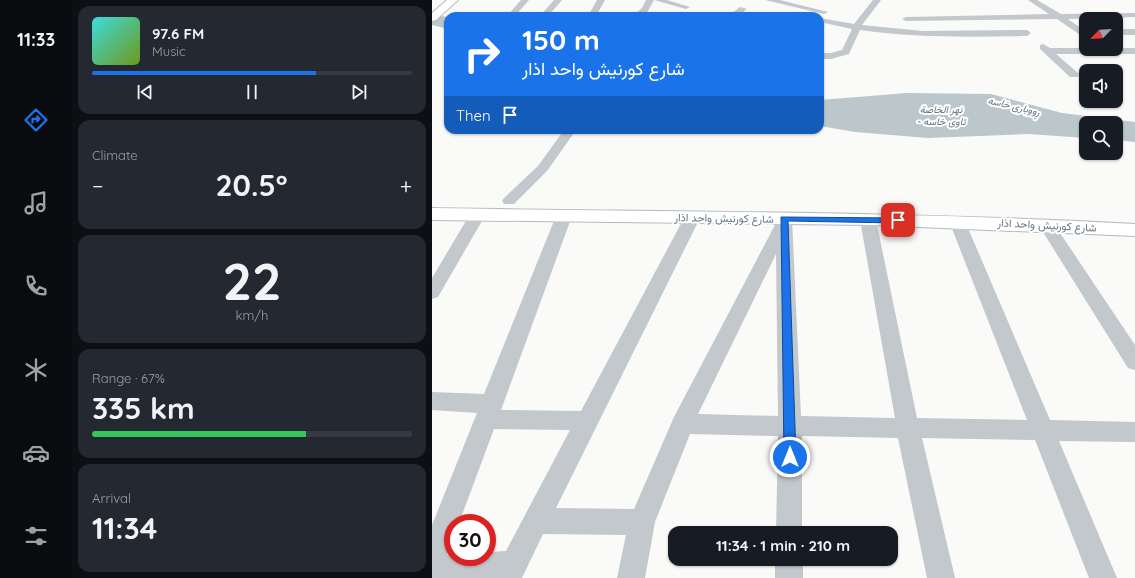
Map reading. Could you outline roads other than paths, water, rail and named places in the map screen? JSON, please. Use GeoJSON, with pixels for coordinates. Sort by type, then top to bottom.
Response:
{"type":"FeatureCollection","features":[{"type":"Feature","properties":{"kind":"main road"},"geometry":{"type":"LineString","coordinates":[[432,18],[453,0]]}},
{"type":"Feature","properties":{"kind":"main road","name":"شارع كورنيش واحد اذار"},"geometry":{"type":"LineString","coordinates":[[432,201],[509,201],[614,209],[692,218],[784,221],[957,221],[1046,224],[1135,230]]}},
{"type":"Feature","properties":{"kind":"main road","name":"شارع كورنيش واحد اذار"},"geometry":{"type":"LineString","coordinates":[[432,214],[564,216],[614,209],[1135,216]]}},
{"type":"Feature","properties":{"kind":"street"},"geometry":{"type":"LineString","coordinates":[[514,12],[525,0]]}},
{"type":"Feature","properties":{"kind":"street"},"geometry":{"type":"LineString","coordinates":[[548,12],[558,0]]}},
{"type":"Feature","properties":{"kind":"street"},"geometry":{"type":"LineString","coordinates":[[594,12],[601,0]]}},
{"type":"Feature","properties":{"kind":"street"},"geometry":{"type":"LineString","coordinates":[[642,12],[650,0]]}},
{"type":"Feature","properties":{"kind":"street"},"geometry":{"type":"LineString","coordinates":[[657,0],[686,7]]}},
{"type":"Feature","properties":{"kind":"street"},"geometry":{"type":"LineString","coordinates":[[769,0],[809,12]]}},
{"type":"Feature","properties":{"kind":"street"},"geometry":{"type":"LineString","coordinates":[[824,56],[831,56],[846,52],[857,26],[874,0]]}},
{"type":"Feature","properties":{"kind":"street"},"geometry":{"type":"LineString","coordinates":[[1032,0],[1079,30]]}},
{"type":"Feature","properties":{"kind":"street"},"geometry":{"type":"LineString","coordinates":[[738,12],[743,9]]}},
{"type":"Feature","properties":{"kind":"street"},"geometry":{"type":"LineString","coordinates":[[906,19],[1135,15]]}},
{"type":"Feature","properties":{"kind":"street"},"geometry":{"type":"LineString","coordinates":[[824,17],[857,26],[941,35],[1032,38]]}},
{"type":"Feature","properties":{"kind":"street"},"geometry":{"type":"LineString","coordinates":[[1010,18],[1074,75]]}},
{"type":"Feature","properties":{"kind":"street"},"geometry":{"type":"LineString","coordinates":[[1123,32],[1135,32]]}},
{"type":"Feature","properties":{"kind":"street"},"geometry":{"type":"LineString","coordinates":[[1047,51],[1079,50]]}},
{"type":"Feature","properties":{"kind":"street"},"geometry":{"type":"LineString","coordinates":[[1123,51],[1135,51]]}},
{"type":"Feature","properties":{"kind":"street"},"geometry":{"type":"LineString","coordinates":[[509,201],[545,168],[560,148],[568,134]]}},
{"type":"Feature","properties":{"kind":"street"},"geometry":{"type":"LineString","coordinates":[[432,293],[437,275],[478,214]]}},
{"type":"Feature","properties":{"kind":"street"},"geometry":{"type":"LineString","coordinates":[[432,559],[564,216]]}},
{"type":"Feature","properties":{"kind":"street"},"geometry":{"type":"LineString","coordinates":[[432,570],[511,571],[692,218]]}},
{"type":"Feature","properties":{"kind":"street"},"geometry":{"type":"LineString","coordinates":[[868,220],[908,428],[941,578]]}},
{"type":"Feature","properties":{"kind":"street"},"geometry":{"type":"LineString","coordinates":[[631,578],[642,522],[682,424],[784,221]]}},
{"type":"Feature","properties":{"kind":"street"},"geometry":{"type":"LineString","coordinates":[[784,221],[790,426],[789,526]]}},
{"type":"Feature","properties":{"kind":"street"},"geometry":{"type":"LineString","coordinates":[[957,221],[1103,578]]}},
{"type":"Feature","properties":{"kind":"street"},"geometry":{"type":"LineString","coordinates":[[1046,224],[1135,362]]}},
{"type":"Feature","properties":{"kind":"street"},"geometry":{"type":"LineString","coordinates":[[432,401],[489,411],[588,421]]}},
{"type":"Feature","properties":{"kind":"street"},"geometry":{"type":"LineString","coordinates":[[682,424],[1135,432]]}},
{"type":"Feature","properties":{"kind":"street"},"geometry":{"type":"LineString","coordinates":[[536,521],[642,522]]}},
{"type":"Feature","properties":{"kind":"street"},"geometry":{"type":"LineString","coordinates":[[789,566],[789,578]]}},
{"type":"Feature","properties":{"kind":"water"},"geometry":{"type":"Polygon","coordinates":[[[432,15],[444,16],[444,28],[432,25],[432,15]]]}},
{"type":"Feature","properties":{"kind":"water","name":"نهر الخاصة - ئاوی خاسە"},"geometry":{"type":"Polygon","coordinates":[[[907,93],[991,94],[1062,113],[1086,116],[1079,116],[1079,138],[1028,134],[928,138],[855,132],[824,127],[824,100],[907,93]]]}},
{"type":"Feature","properties":{"kind":"water","name":"نهر الخاصة - ئاوی خاسە"},"geometry":{"type":"Polygon","coordinates":[[[1123,121],[1135,122],[1135,142],[1123,141],[1123,121]]]}},
{"type":"Feature","properties":{"kind":"water label","name":"ڕووباری خاسە"},"geometry":{"type":"Point","coordinates":[1014,106]}}]}
